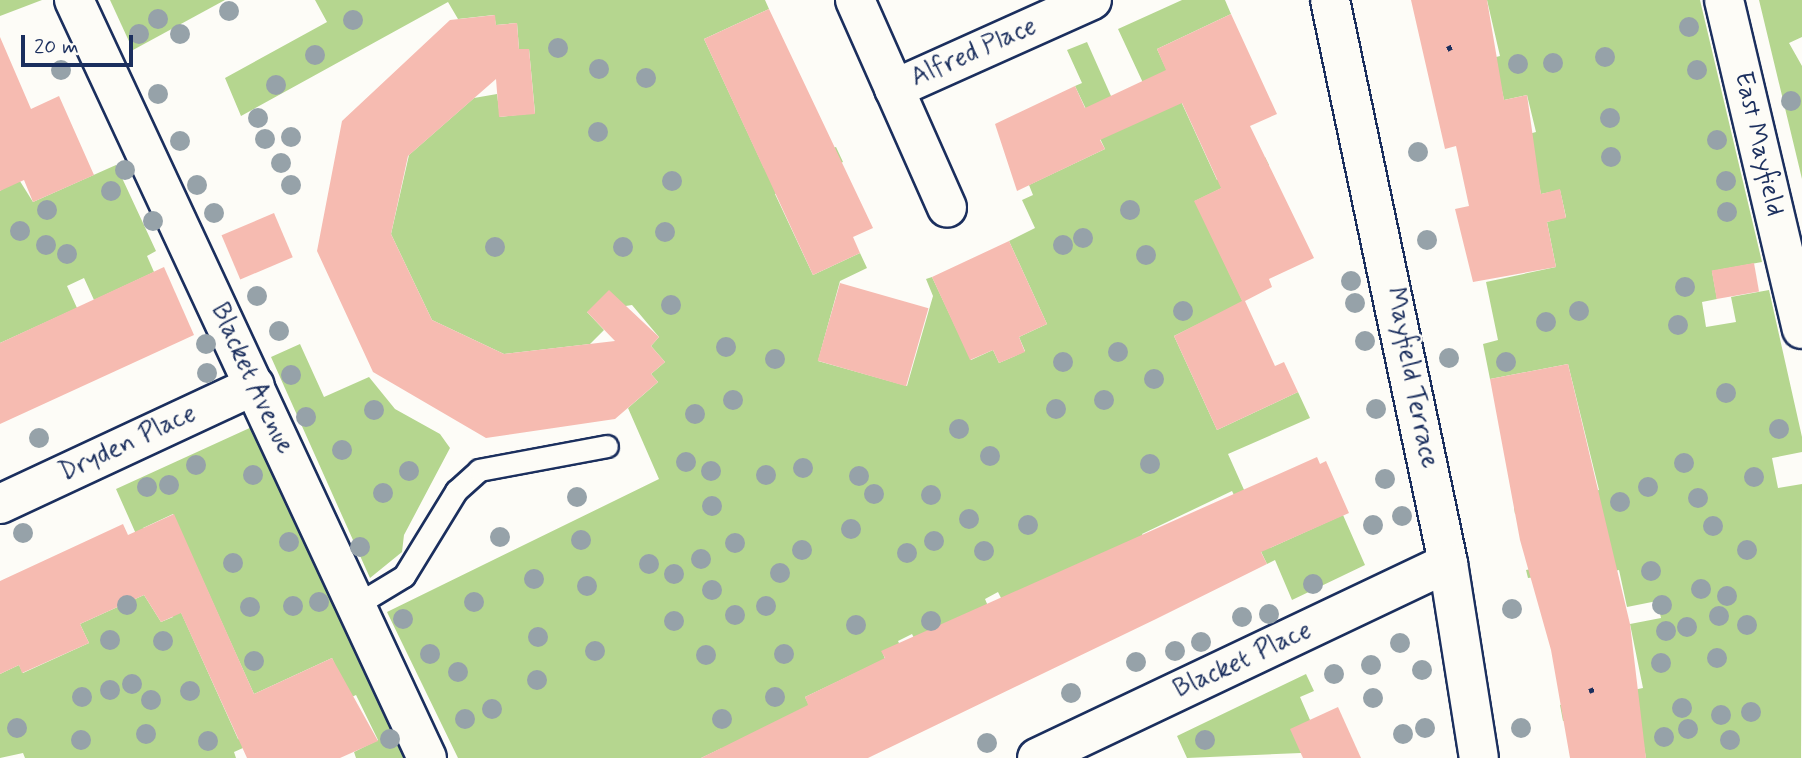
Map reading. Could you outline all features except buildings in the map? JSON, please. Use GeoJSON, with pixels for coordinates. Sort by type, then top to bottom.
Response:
{"type":"FeatureCollection","features":[{"type":"Feature","properties":{"kind":"street","name":"Blacket Avenue"},"geometry":{"type":"LineString","coordinates":[[74,0],[427,758]]}},
{"type":"Feature","properties":{"kind":"street","name":"Alfred Place"},"geometry":{"type":"LineString","coordinates":[[855,0],[947,208]]}},
{"type":"Feature","properties":{"kind":"street","name":"Alfred Place"},"geometry":{"type":"LineString","coordinates":[[894,89],[1092,0]]}},
{"type":"Feature","properties":{"kind":"street","name":"Mayfield Terrace"},"geometry":{"type":"LineString","coordinates":[[1330,0],[1448,563],[1479,758]]}},
{"type":"Feature","properties":{"kind":"street","name":"East Mayfield"},"geometry":{"type":"LineString","coordinates":[[1724,0],[1802,329]]}},
{"type":"Feature","properties":{"kind":"street","name":"Dryden Place"},"geometry":{"type":"LineString","coordinates":[[0,503],[255,385]]}},
{"type":"Feature","properties":{"kind":"street","name":"Blacket Place"},"geometry":{"type":"LineString","coordinates":[[1037,758],[1448,563]]}},
{"type":"Feature","properties":{"kind":"lane"},"geometry":{"type":"LineString","coordinates":[[356,605],[404,576],[456,491],[479,470],[607,446]]}},
{"type":"Feature","properties":{"kind":"path"},"geometry":{"type":"LineString","coordinates":[[1447,49],[1453,46]]}},
{"type":"Feature","properties":{"kind":"path"},"geometry":{"type":"LineString","coordinates":[[1589,691],[1597,688]]}},
{"type":"Feature","properties":{"kind":"green space"},"geometry":{"type":"Polygon","coordinates":[[[0,0],[42,0],[0,16],[0,0]]]}},
{"type":"Feature","properties":{"kind":"green space"},"geometry":{"type":"Polygon","coordinates":[[[110,0],[225,0],[133,50],[110,0]]]}},
{"type":"Feature","properties":{"kind":"green space"},"geometry":{"type":"Polygon","coordinates":[[[315,0],[765,0],[769,9],[704,39],[764,168],[836,147],[843,162],[775,194],[813,275],[860,253],[867,268],[840,281],[818,361],[907,386],[933,296],[926,279],[932,277],[971,360],[993,350],[999,363],[1015,356],[1025,351],[1019,337],[1047,324],[1009,241],[1035,228],[1022,200],[1033,195],[1029,185],[1105,149],[1075,86],[1082,83],[1067,50],[1087,42],[1111,96],[1157,113],[1118,29],[1182,0],[1225,0],[1231,14],[1157,49],[1217,180],[1265,157],[1269,165],[1195,201],[1243,302],[1174,336],[1217,430],[1298,392],[1310,418],[1228,454],[1270,548],[1343,515],[1365,565],[1292,600],[1275,560],[1267,564],[1232,491],[1142,534],[1177,607],[1022,640],[998,592],[985,599],[990,611],[918,646],[912,634],[898,641],[919,686],[904,679],[882,651],[885,659],[805,697],[834,758],[722,748],[701,758],[458,758],[387,612],[659,479],[628,408],[658,382],[651,374],[665,362],[651,346],[659,337],[632,305],[587,312],[604,330],[590,344],[504,354],[432,320],[391,234],[409,155],[474,98],[497,94],[500,117],[535,113],[529,49],[519,49],[517,23],[496,25],[494,15],[458,19],[448,2],[241,116],[225,78],[327,22],[315,0]]]}},
{"type":"Feature","properties":{"kind":"green space"},"geometry":{"type":"Polygon","coordinates":[[[1487,0],[1700,0],[1762,262],[1712,271],[1717,299],[1702,302],[1706,327],[1736,322],[1731,297],[1769,290],[1802,437],[1802,452],[1772,458],[1778,488],[1802,484],[1801,758],[1646,758],[1637,708],[1563,721],[1560,705],[1643,688],[1630,624],[1661,618],[1657,601],[1627,607],[1619,570],[1538,586],[1536,577],[1528,578],[1526,570],[1609,553],[1576,502],[1515,514],[1514,507],[1599,490],[1568,364],[1490,379],[1483,344],[1498,340],[1486,282],[1556,267],[1547,222],[1566,217],[1560,190],[1541,194],[1536,170],[1514,138],[1536,132],[1527,95],[1504,100],[1497,68],[1428,74],[1500,56],[1487,0]]]}},
{"type":"Feature","properties":{"kind":"green space"},"geometry":{"type":"Polygon","coordinates":[[[1759,0],[1802,0],[1802,37],[1789,43],[1802,66],[1802,179],[1759,0]]]}},
{"type":"Feature","properties":{"kind":"green space"},"geometry":{"type":"Polygon","coordinates":[[[116,165],[156,251],[147,256],[154,272],[94,300],[84,278],[67,286],[77,308],[0,343],[0,191],[18,178],[33,202],[116,165]]]}},
{"type":"Feature","properties":{"kind":"green space"},"geometry":{"type":"Polygon","coordinates":[[[300,344],[324,397],[369,377],[395,409],[440,434],[450,448],[404,535],[402,552],[370,578],[271,357],[300,344]]]}},
{"type":"Feature","properties":{"kind":"green space"},"geometry":{"type":"Polygon","coordinates":[[[254,426],[409,758],[356,758],[354,752],[378,740],[356,695],[332,706],[346,690],[332,658],[254,694],[173,514],[143,528],[238,739],[254,743],[234,752],[236,758],[25,758],[23,753],[0,758],[0,674],[19,665],[23,673],[89,643],[80,624],[144,595],[161,622],[173,617],[116,489],[254,426]]]}},
{"type":"Feature","properties":{"kind":"green space"},"geometry":{"type":"Polygon","coordinates":[[[1306,674],[1314,691],[1300,697],[1310,720],[1301,753],[1187,758],[1177,736],[1306,674]]]}}]}
